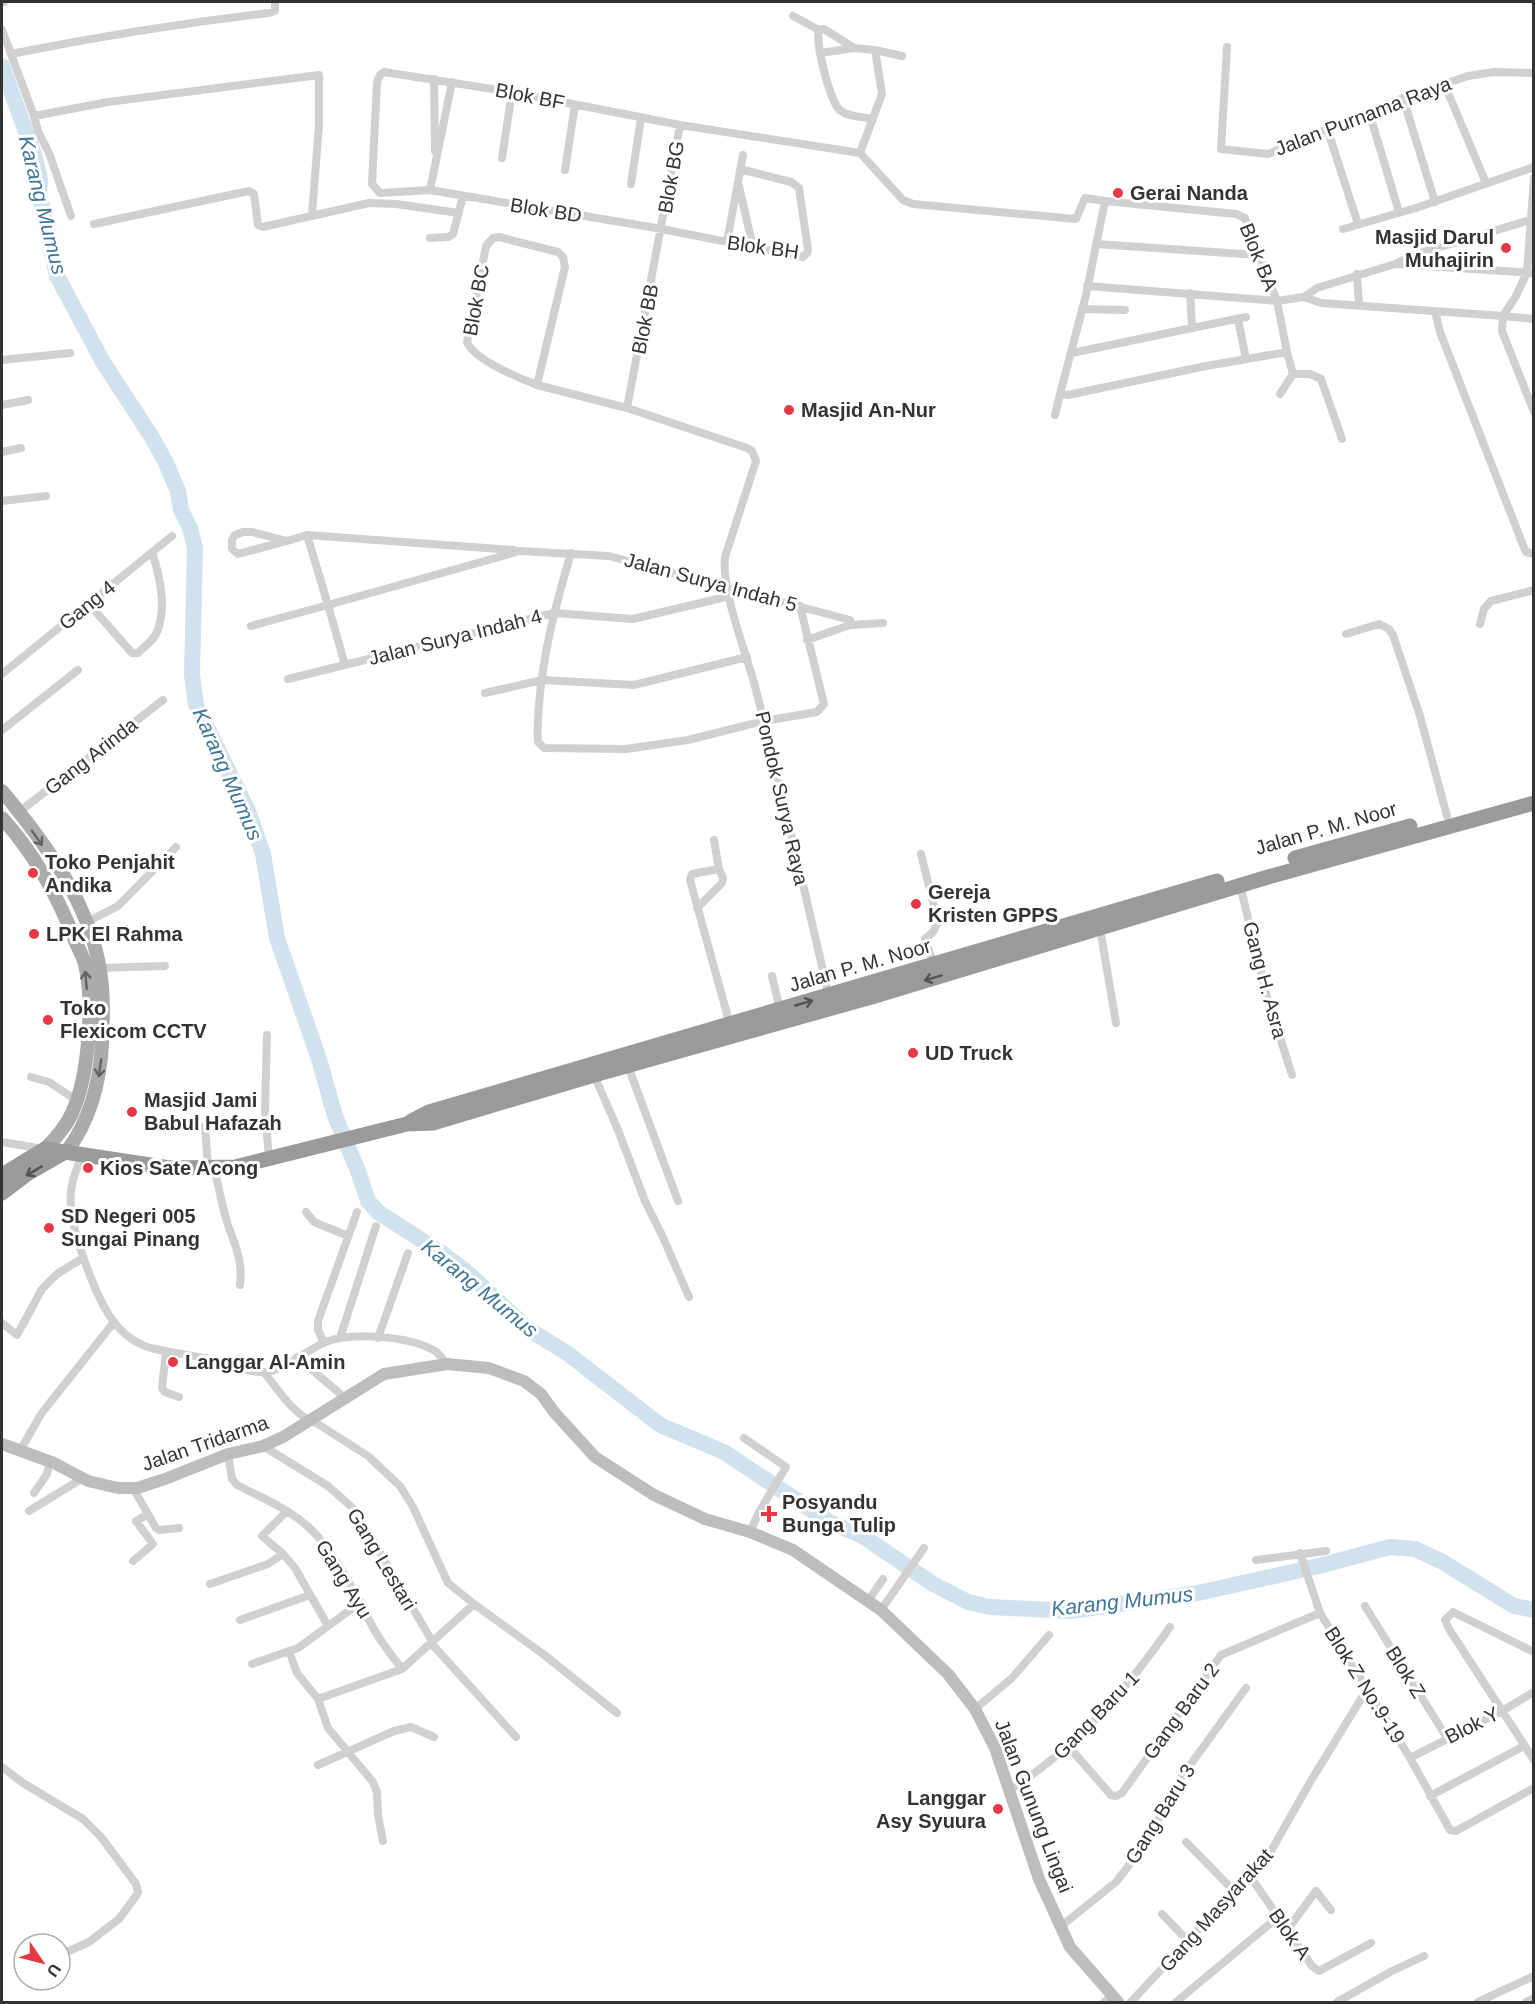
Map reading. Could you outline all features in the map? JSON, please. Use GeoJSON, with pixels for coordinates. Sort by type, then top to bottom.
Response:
{"type":"FeatureCollection","features":[{"type":"Feature","properties":{"kind":"highway","name":"Jalan P. M. Noor"},"geometry":{"type":"LineString","coordinates":[[407,1124],[429,1112],[629,1062],[1240,885],[1426,827],[1448,816],[1533,793]]}},
{"type":"Feature","properties":{"kind":"highway","name":"Jalan P. M. Noor"},"geometry":{"type":"LineString","coordinates":[[45,1149],[170,1168],[235,1167],[407,1124],[433,1123],[594,1075],[730,1025],[780,1010],[830,1002],[934,965],[1096,925],[1366,837],[1426,827],[1533,803]]}},
{"type":"Feature","properties":{"kind":"highway"},"geometry":{"type":"LineString","coordinates":[[2,1175],[45,1149]]}},
{"type":"Feature","properties":{"kind":"highway"},"geometry":{"type":"LineString","coordinates":[[2,1193],[27,1174],[75,1153]]}},
{"type":"Feature","properties":{"kind":"main road"},"geometry":{"type":"LineString","coordinates":[[2,792],[59,869],[87,922],[100,968],[103,1024],[100,1070],[75,1153]]}},
{"type":"Feature","properties":{"kind":"main road"},"geometry":{"type":"LineString","coordinates":[[2,818],[29,855],[66,915],[85,963],[88,1022],[83,1079],[64,1128],[45,1149]]}},
{"type":"Feature","properties":{"kind":"street"},"geometry":{"type":"LineString","coordinates":[[10,54],[106,35],[269,13],[275,11],[275,2]]}},
{"type":"Feature","properties":{"kind":"street"},"geometry":{"type":"LineString","coordinates":[[793,16],[819,30],[824,29],[854,48]]}},
{"type":"Feature","properties":{"kind":"street"},"geometry":{"type":"LineString","coordinates":[[2,30],[71,216]]}},
{"type":"Feature","properties":{"kind":"street"},"geometry":{"type":"LineString","coordinates":[[819,30],[817,37],[820,53],[835,106],[844,113],[873,119]]}},
{"type":"Feature","properties":{"kind":"street","name":"Jalan Purnama Raya"},"geometry":{"type":"LineString","coordinates":[[1227,47],[1221,149],[1268,154],[1326,128],[1444,83],[1480,73],[1533,73]]}},
{"type":"Feature","properties":{"kind":"street"},"geometry":{"type":"LineString","coordinates":[[820,53],[854,48],[902,56]]}},
{"type":"Feature","properties":{"kind":"street"},"geometry":{"type":"LineString","coordinates":[[875,50],[882,94],[861,153],[903,200],[913,204],[1077,219],[1084,198],[1105,201],[1087,291],[1055,415]]}},
{"type":"Feature","properties":{"kind":"street","name":"Blok BF"},"geometry":{"type":"LineString","coordinates":[[380,75],[384,72],[434,79],[680,125],[861,153]]}},
{"type":"Feature","properties":{"kind":"street"},"geometry":{"type":"LineString","coordinates":[[34,116],[108,102],[320,75],[319,125],[312,215]]}},
{"type":"Feature","properties":{"kind":"street","name":"Blok BD"},"geometry":{"type":"LineString","coordinates":[[380,75],[377,82],[373,188],[380,193],[430,190],[662,229]]}},
{"type":"Feature","properties":{"kind":"street"},"geometry":{"type":"LineString","coordinates":[[434,79],[435,158]]}},
{"type":"Feature","properties":{"kind":"street"},"geometry":{"type":"LineString","coordinates":[[430,190],[452,82]]}},
{"type":"Feature","properties":{"kind":"street"},"geometry":{"type":"LineString","coordinates":[[1444,83],[1486,183]]}},
{"type":"Feature","properties":{"kind":"street"},"geometry":{"type":"LineString","coordinates":[[502,158],[512,92]]}},
{"type":"Feature","properties":{"kind":"street"},"geometry":{"type":"LineString","coordinates":[[1403,98],[1435,202]]}},
{"type":"Feature","properties":{"kind":"street"},"geometry":{"type":"LineString","coordinates":[[565,170],[575,105]]}},
{"type":"Feature","properties":{"kind":"street"},"geometry":{"type":"LineString","coordinates":[[1369,112],[1399,212]]}},
{"type":"Feature","properties":{"kind":"street"},"geometry":{"type":"LineString","coordinates":[[631,184],[641,118]]}},
{"type":"Feature","properties":{"kind":"street","name":"Blok BG"},"geometry":{"type":"LineString","coordinates":[[662,229],[680,125]]}},
{"type":"Feature","properties":{"kind":"street"},"geometry":{"type":"LineString","coordinates":[[1326,128],[1358,224]]}},
{"type":"Feature","properties":{"kind":"street"},"geometry":{"type":"LineString","coordinates":[[727,242],[743,155]]}},
{"type":"Feature","properties":{"kind":"street"},"geometry":{"type":"LineString","coordinates":[[1343,229],[1435,202],[1533,167]]}},
{"type":"Feature","properties":{"kind":"street","name":"Blok BH"},"geometry":{"type":"LineString","coordinates":[[662,229],[802,257],[807,253],[801,190],[792,182],[740,169]]}},
{"type":"Feature","properties":{"kind":"street"},"geometry":{"type":"LineString","coordinates":[[1533,178],[1530,272],[1502,323],[1533,412]]}},
{"type":"Feature","properties":{"kind":"street"},"geometry":{"type":"LineString","coordinates":[[738,182],[753,247]]}},
{"type":"Feature","properties":{"kind":"street"},"geometry":{"type":"LineString","coordinates":[[94,224],[249,191],[254,194],[259,226],[267,227],[369,203],[396,204],[458,216]]}},
{"type":"Feature","properties":{"kind":"street"},"geometry":{"type":"LineString","coordinates":[[430,238],[448,237],[453,234],[463,196]]}},
{"type":"Feature","properties":{"kind":"street","name":"Blok BA"},"geometry":{"type":"LineString","coordinates":[[1105,201],[1241,215],[1245,218],[1278,304],[1293,374]]}},
{"type":"Feature","properties":{"kind":"street"},"geometry":{"type":"LineString","coordinates":[[1087,291],[1278,304],[1304,297],[1317,288],[1357,274],[1395,264],[1420,253],[1530,219]]}},
{"type":"Feature","properties":{"kind":"street","name":"Blok BB"},"geometry":{"type":"LineString","coordinates":[[627,408],[662,229]]}},
{"type":"Feature","properties":{"kind":"street","name":"Blok BC"},"geometry":{"type":"LineString","coordinates":[[537,385],[566,267],[563,257],[558,252],[499,237],[493,238],[486,246],[468,333],[469,347],[473,352],[515,377],[537,385],[627,408],[747,448],[754,454],[756,461],[725,557],[724,567],[729,592]]}},
{"type":"Feature","properties":{"kind":"street"},"geometry":{"type":"LineString","coordinates":[[1096,244],[1258,255]]}},
{"type":"Feature","properties":{"kind":"street"},"geometry":{"type":"LineString","coordinates":[[1395,264],[1530,272]]}},
{"type":"Feature","properties":{"kind":"street"},"geometry":{"type":"LineString","coordinates":[[1357,274],[1359,305]]}},
{"type":"Feature","properties":{"kind":"street"},"geometry":{"type":"LineString","coordinates":[[1304,297],[1322,303],[1359,305],[1502,323],[1533,319]]}},
{"type":"Feature","properties":{"kind":"street"},"geometry":{"type":"LineString","coordinates":[[1191,298],[1192,328]]}},
{"type":"Feature","properties":{"kind":"street"},"geometry":{"type":"LineString","coordinates":[[1083,307],[1125,309]]}},
{"type":"Feature","properties":{"kind":"street"},"geometry":{"type":"LineString","coordinates":[[1436,316],[1440,332],[1523,545],[1526,552],[1533,554]]}},
{"type":"Feature","properties":{"kind":"street"},"geometry":{"type":"LineString","coordinates":[[1072,353],[1242,318],[1246,359]]}},
{"type":"Feature","properties":{"kind":"street"},"geometry":{"type":"LineString","coordinates":[[1060,394],[1068,395],[1287,352]]}},
{"type":"Feature","properties":{"kind":"street"},"geometry":{"type":"LineString","coordinates":[[2,360],[70,353]]}},
{"type":"Feature","properties":{"kind":"street"},"geometry":{"type":"LineString","coordinates":[[1280,394],[1293,374],[1310,374],[1321,379],[1342,439]]}},
{"type":"Feature","properties":{"kind":"street"},"geometry":{"type":"LineString","coordinates":[[2,405],[28,400]]}},
{"type":"Feature","properties":{"kind":"street"},"geometry":{"type":"LineString","coordinates":[[2,452],[21,448]]}},
{"type":"Feature","properties":{"kind":"street"},"geometry":{"type":"LineString","coordinates":[[2,501],[46,496]]}},
{"type":"Feature","properties":{"kind":"street"},"geometry":{"type":"LineString","coordinates":[[287,541],[252,532],[243,532],[235,535],[231,544],[235,552],[242,554],[287,541],[307,535],[345,665]]}},
{"type":"Feature","properties":{"kind":"street","name":"Jalan Surya Indah 5"},"geometry":{"type":"LineString","coordinates":[[307,535],[609,556],[729,592],[800,606],[848,619],[850,625],[807,640]]}},
{"type":"Feature","properties":{"kind":"street","name":"Gang 4"},"geometry":{"type":"LineString","coordinates":[[2,674],[172,536]]}},
{"type":"Feature","properties":{"kind":"street","name":"Jalan Surya Indah 5"},"geometry":{"type":"LineString","coordinates":[[251,626],[520,551]]}},
{"type":"Feature","properties":{"kind":"street"},"geometry":{"type":"LineString","coordinates":[[89,604],[132,652],[138,653],[157,633],[162,603],[159,574],[152,552]]}},
{"type":"Feature","properties":{"kind":"street"},"geometry":{"type":"LineString","coordinates":[[571,554],[554,613],[542,680],[537,733],[538,742],[544,748],[626,748],[688,740],[764,721],[817,712],[822,708],[823,700],[800,606]]}},
{"type":"Feature","properties":{"kind":"street"},"geometry":{"type":"LineString","coordinates":[[1480,624],[1484,609],[1491,601],[1533,590]]}},
{"type":"Feature","properties":{"kind":"street","name":"Jalan Surya Indah 4"},"geometry":{"type":"LineString","coordinates":[[288,679],[554,613],[633,619],[729,592]]}},
{"type":"Feature","properties":{"kind":"street","name":"Pondok Surya Raya"},"geometry":{"type":"LineString","coordinates":[[729,592],[764,721],[830,1002]]}},
{"type":"Feature","properties":{"kind":"street"},"geometry":{"type":"LineString","coordinates":[[850,625],[883,623]]}},
{"type":"Feature","properties":{"kind":"street"},"geometry":{"type":"LineString","coordinates":[[1346,634],[1379,624],[1389,629],[1393,636],[1420,716],[1448,816]]}},
{"type":"Feature","properties":{"kind":"street"},"geometry":{"type":"LineString","coordinates":[[485,693],[542,680],[634,685],[747,657]]}},
{"type":"Feature","properties":{"kind":"street"},"geometry":{"type":"LineString","coordinates":[[2,730],[78,670]]}},
{"type":"Feature","properties":{"kind":"street","name":"Gang Arinda"},"geometry":{"type":"LineString","coordinates":[[19,813],[163,700]]}},
{"type":"Feature","properties":{"kind":"street"},"geometry":{"type":"LineString","coordinates":[[697,908],[722,884],[723,878],[714,840]]}},
{"type":"Feature","properties":{"kind":"street"},"geometry":{"type":"LineString","coordinates":[[87,922],[118,906],[176,847]]}},
{"type":"Feature","properties":{"kind":"street"},"geometry":{"type":"LineString","coordinates":[[921,854],[938,922],[933,932],[925,939],[934,965]]}},
{"type":"Feature","properties":{"kind":"street"},"geometry":{"type":"LineString","coordinates":[[719,868],[692,874],[690,880],[730,1025]]}},
{"type":"Feature","properties":{"kind":"street","name":"Gang H. Asra"},"geometry":{"type":"LineString","coordinates":[[1240,885],[1268,998],[1292,1075]]}},
{"type":"Feature","properties":{"kind":"street"},"geometry":{"type":"LineString","coordinates":[[1096,925],[1116,1023]]}},
{"type":"Feature","properties":{"kind":"street"},"geometry":{"type":"LineString","coordinates":[[100,968],[165,966]]}},
{"type":"Feature","properties":{"kind":"street"},"geometry":{"type":"LineString","coordinates":[[772,976],[780,1010]]}},
{"type":"Feature","properties":{"kind":"street"},"geometry":{"type":"LineString","coordinates":[[267,1035],[265,1109],[269,1159]]}},
{"type":"Feature","properties":{"kind":"street"},"geometry":{"type":"LineString","coordinates":[[629,1062],[678,1201]]}},
{"type":"Feature","properties":{"kind":"street"},"geometry":{"type":"LineString","coordinates":[[594,1075],[645,1201],[662,1233],[689,1297]]}},
{"type":"Feature","properties":{"kind":"street"},"geometry":{"type":"LineString","coordinates":[[31,1077],[49,1082],[76,1100]]}},
{"type":"Feature","properties":{"kind":"street"},"geometry":{"type":"LineString","coordinates":[[206,1126],[211,1168],[240,1255],[242,1269],[240,1286]]}},
{"type":"Feature","properties":{"kind":"street"},"geometry":{"type":"LineString","coordinates":[[2,1142],[45,1149]]}},
{"type":"Feature","properties":{"kind":"street"},"geometry":{"type":"LineString","coordinates":[[75,1153],[71,1191],[72,1211],[83,1258],[99,1299],[114,1322],[132,1340],[153,1349],[208,1359],[239,1369],[264,1372],[282,1366],[324,1343],[339,1338],[378,1338],[438,1348],[447,1364]]}},
{"type":"Feature","properties":{"kind":"street"},"geometry":{"type":"LineString","coordinates":[[306,1212],[314,1222],[348,1236]]}},
{"type":"Feature","properties":{"kind":"street"},"geometry":{"type":"LineString","coordinates":[[324,1343],[318,1330],[318,1321],[357,1212]]}},
{"type":"Feature","properties":{"kind":"street"},"geometry":{"type":"LineString","coordinates":[[339,1338],[376,1226]]}},
{"type":"Feature","properties":{"kind":"street"},"geometry":{"type":"LineString","coordinates":[[378,1338],[408,1253]]}},
{"type":"Feature","properties":{"kind":"street"},"geometry":{"type":"LineString","coordinates":[[2,1323],[17,1335],[36,1298],[49,1281],[83,1258]]}},
{"type":"Feature","properties":{"kind":"street"},"geometry":{"type":"LineString","coordinates":[[20,1451],[41,1414],[114,1322]]}},
{"type":"Feature","properties":{"kind":"street"},"geometry":{"type":"LineString","coordinates":[[166,1351],[162,1388],[165,1392],[179,1397]]}},
{"type":"Feature","properties":{"kind":"street"},"geometry":{"type":"LineString","coordinates":[[297,1357],[345,1398]]}},
{"type":"Feature","properties":{"kind":"street","name":"Jalan Tridarma"},"geometry":{"type":"LineString","coordinates":[[2,1444],[50,1461],[83,1478],[105,1485],[133,1488],[165,1479],[228,1454],[263,1446],[309,1421],[384,1374],[447,1364]]}},
{"type":"Feature","properties":{"kind":"street","name":"Jalan Gunung Lingai"},"geometry":{"type":"LineString","coordinates":[[447,1364],[489,1368],[524,1381],[541,1394],[594,1457],[654,1495],[705,1519],[750,1532],[794,1550],[880,1610],[948,1674],[975,1709],[995,1748],[1039,1879],[1070,1947],[1112,2000]]}},
{"type":"Feature","properties":{"kind":"street"},"geometry":{"type":"LineString","coordinates":[[264,1372],[282,1395],[309,1421],[318,1424],[368,1456],[400,1486],[413,1507],[448,1583],[617,1713]]}},
{"type":"Feature","properties":{"kind":"street"},"geometry":{"type":"LineString","coordinates":[[744,1438],[783,1463],[786,1468],[750,1532]]}},
{"type":"Feature","properties":{"kind":"street","name":"Gang Lestari"},"geometry":{"type":"LineString","coordinates":[[263,1446],[328,1486],[356,1510],[432,1642],[516,1737]]}},
{"type":"Feature","properties":{"kind":"street","name":"Gang Ayu"},"geometry":{"type":"LineString","coordinates":[[228,1454],[232,1479],[237,1485],[288,1511],[320,1538],[361,1602],[376,1633],[402,1669]]}},
{"type":"Feature","properties":{"kind":"street"},"geometry":{"type":"LineString","coordinates":[[34,1493],[47,1474],[50,1461]]}},
{"type":"Feature","properties":{"kind":"street"},"geometry":{"type":"LineString","coordinates":[[29,1511],[83,1478]]}},
{"type":"Feature","properties":{"kind":"street"},"geometry":{"type":"LineString","coordinates":[[133,1488],[152,1524],[159,1530],[179,1528]]}},
{"type":"Feature","properties":{"kind":"street"},"geometry":{"type":"LineString","coordinates":[[288,1511],[262,1536],[295,1568],[328,1626]]}},
{"type":"Feature","properties":{"kind":"street"},"geometry":{"type":"LineString","coordinates":[[133,1561],[153,1544],[136,1521],[147,1515]]}},
{"type":"Feature","properties":{"kind":"street"},"geometry":{"type":"LineString","coordinates":[[880,1610],[922,1550]]}},
{"type":"Feature","properties":{"kind":"street"},"geometry":{"type":"LineString","coordinates":[[1256,1560],[1326,1551]]}},
{"type":"Feature","properties":{"kind":"street"},"geometry":{"type":"LineString","coordinates":[[210,1584],[268,1564],[283,1554]]}},
{"type":"Feature","properties":{"kind":"street","name":"Blok Z No.9-19"},"geometry":{"type":"LineString","coordinates":[[1300,1556],[1320,1613],[1410,1758],[1450,1830],[1453,1831],[1533,1788]]}},
{"type":"Feature","properties":{"kind":"street"},"geometry":{"type":"LineString","coordinates":[[868,1601],[883,1579]]}},
{"type":"Feature","properties":{"kind":"street"},"geometry":{"type":"LineString","coordinates":[[240,1620],[310,1595]]}},
{"type":"Feature","properties":{"kind":"street"},"geometry":{"type":"LineString","coordinates":[[252,1664],[298,1648],[361,1602]]}},
{"type":"Feature","properties":{"kind":"street"},"geometry":{"type":"LineString","coordinates":[[318,1699],[402,1669],[474,1604]]}},
{"type":"Feature","properties":{"kind":"street","name":"Blok Z"},"geometry":{"type":"LineString","coordinates":[[1365,1606],[1447,1738]]}},
{"type":"Feature","properties":{"kind":"street"},"geometry":{"type":"LineString","coordinates":[[1533,1652],[1453,1612],[1445,1620],[1533,1760]]}},
{"type":"Feature","properties":{"kind":"street","name":"Gang Baru 2"},"geometry":{"type":"LineString","coordinates":[[1070,1747],[1111,1794],[1116,1796],[1122,1793],[1221,1655],[1320,1613]]}},
{"type":"Feature","properties":{"kind":"street","name":"Gang Baru 1"},"geometry":{"type":"LineString","coordinates":[[1010,1790],[1070,1747],[1143,1666],[1170,1627]]}},
{"type":"Feature","properties":{"kind":"street"},"geometry":{"type":"LineString","coordinates":[[975,1709],[1012,1678],[1049,1635]]}},
{"type":"Feature","properties":{"kind":"street"},"geometry":{"type":"LineString","coordinates":[[289,1651],[297,1673],[318,1699],[328,1728],[373,1782],[377,1792],[378,1815],[383,1841]]}},
{"type":"Feature","properties":{"kind":"street","name":"Gang Baru 3"},"geometry":{"type":"LineString","coordinates":[[1060,1927],[1116,1882],[1150,1838],[1172,1790],[1246,1688]]}},
{"type":"Feature","properties":{"kind":"street","name":"Gang Masyarakat"},"geometry":{"type":"LineString","coordinates":[[1131,2002],[1271,1851],[1309,1784],[1368,1689]]}},
{"type":"Feature","properties":{"kind":"street","name":"Blok Y"},"geometry":{"type":"LineString","coordinates":[[1410,1758],[1502,1711],[1533,1692]]}},
{"type":"Feature","properties":{"kind":"street"},"geometry":{"type":"LineString","coordinates":[[318,1765],[394,1731],[406,1728],[423,1731],[434,1737]]}},
{"type":"Feature","properties":{"kind":"street"},"geometry":{"type":"LineString","coordinates":[[1430,1796],[1524,1746]]}},
{"type":"Feature","properties":{"kind":"street"},"geometry":{"type":"LineString","coordinates":[[2,1767],[23,1783],[82,1819],[101,1837],[136,1884],[136,1896],[119,1919],[88,1942],[72,1949]]}},
{"type":"Feature","properties":{"kind":"street"},"geometry":{"type":"LineString","coordinates":[[1186,1842],[1235,1892]]}},
{"type":"Feature","properties":{"kind":"street","name":"Blok A"},"geometry":{"type":"LineString","coordinates":[[1250,1876],[1312,1966],[1319,1971],[1371,1943]]}},
{"type":"Feature","properties":{"kind":"street"},"geometry":{"type":"LineString","coordinates":[[1287,1930],[1316,1891],[1331,1910]]}},
{"type":"Feature","properties":{"kind":"street"},"geometry":{"type":"LineString","coordinates":[[1162,1914],[1188,1941]]}},
{"type":"Feature","properties":{"kind":"street"},"geometry":{"type":"LineString","coordinates":[[1176,2002],[1278,1917]]}},
{"type":"Feature","properties":{"kind":"street"},"geometry":{"type":"LineString","coordinates":[[1337,2002],[1424,1956]]}},
{"type":"Feature","properties":{"kind":"street"},"geometry":{"type":"LineString","coordinates":[[1479,2002],[1532,1979]]}},
{"type":"Feature","properties":{"kind":"street"},"geometry":{"type":"LineString","coordinates":[[1526,2002],[1533,1998]]}},
{"type":"Feature","properties":{"kind":"waterway","name":"Karang Mumus"},"geometry":{"type":"LineString","coordinates":[[2,66],[34,154],[40,179],[39,193],[57,276],[103,362],[153,439],[178,491],[181,510],[190,528],[195,548],[192,675],[196,705],[249,813],[263,854],[277,938],[319,1059],[335,1116],[368,1201],[378,1212],[443,1254],[468,1273],[528,1329],[567,1353],[660,1425],[724,1452],[831,1523],[861,1535],[933,1584],[968,1602],[990,1607],[1070,1611],[1198,1593],[1319,1566],[1390,1547],[1415,1549],[1441,1561],[1514,1606],[1534,1610]]}},
{"type":"Feature","properties":{"kind":"place","name":"Gerai Nanda"},"geometry":{"type":"Point","coordinates":[1118,193]}},
{"type":"Feature","properties":{"kind":"place","name":"Masjid Darul Muhajirin"},"geometry":{"type":"Point","coordinates":[1506,248]}},
{"type":"Feature","properties":{"kind":"place","name":"Masjid An-Nur"},"geometry":{"type":"Point","coordinates":[789,410]}},
{"type":"Feature","properties":{"kind":"place","name":"Toko Penjahit Andika"},"geometry":{"type":"Point","coordinates":[33,873]}},
{"type":"Feature","properties":{"kind":"place","name":"Gereja Kristen GPPS"},"geometry":{"type":"Point","coordinates":[916,904]}},
{"type":"Feature","properties":{"kind":"place","name":"LPK El Rahma"},"geometry":{"type":"Point","coordinates":[34,934]}},
{"type":"Feature","properties":{"kind":"place","name":"Toko Flexicom CCTV"},"geometry":{"type":"Point","coordinates":[48,1020]}},
{"type":"Feature","properties":{"kind":"place","name":"UD Truck"},"geometry":{"type":"Point","coordinates":[913,1053]}},
{"type":"Feature","properties":{"kind":"place","name":"Masjid Jami Babul Hafazah"},"geometry":{"type":"Point","coordinates":[132,1112]}},
{"type":"Feature","properties":{"kind":"place","name":"Kios Sate Acong"},"geometry":{"type":"Point","coordinates":[88,1168]}},
{"type":"Feature","properties":{"kind":"place","name":"SD Negeri 005 Sungai Pinang"},"geometry":{"type":"Point","coordinates":[49,1228]}},
{"type":"Feature","properties":{"kind":"place","name":"Langgar Al-Amin"},"geometry":{"type":"Point","coordinates":[173,1362]}},
{"type":"Feature","properties":{"kind":"place","name":"Posyandu Bunga Tulip"},"geometry":{"type":"Point","coordinates":[769,1514]}},
{"type":"Feature","properties":{"kind":"place","name":"Langgar Asy Syuura"},"geometry":{"type":"Point","coordinates":[998,1809]}}]}
